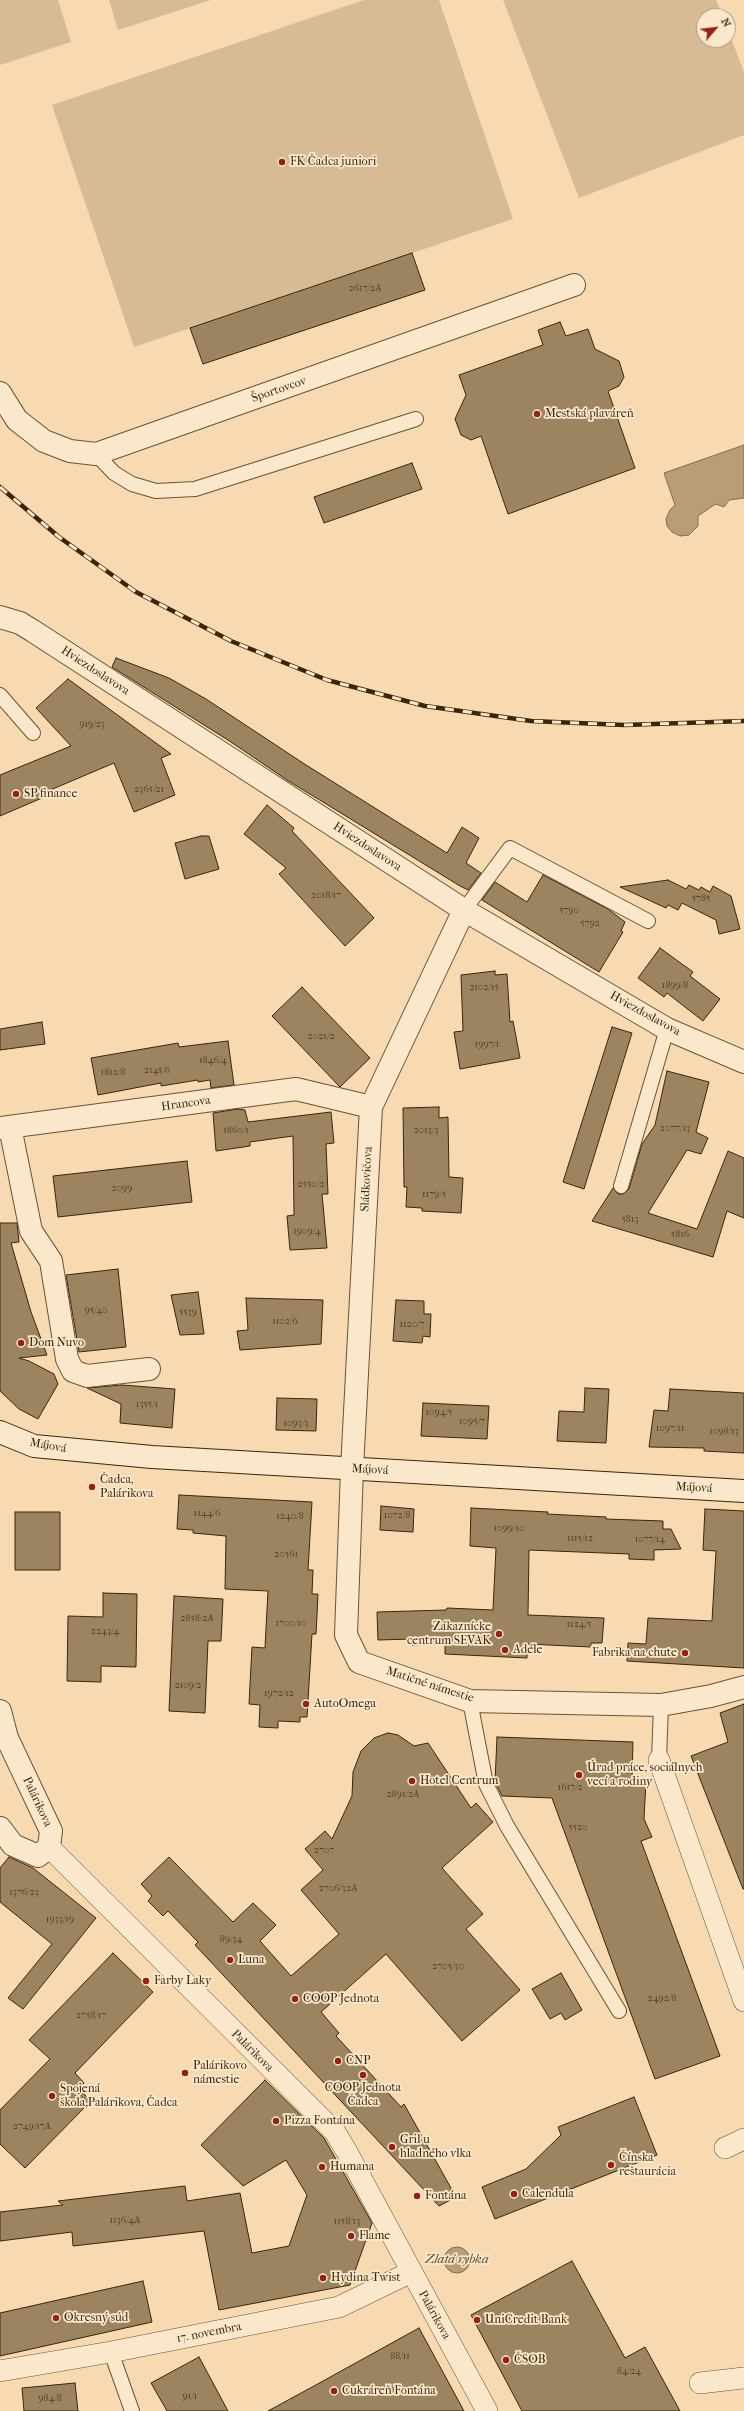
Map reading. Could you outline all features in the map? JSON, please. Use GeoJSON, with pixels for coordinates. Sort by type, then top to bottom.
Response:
{"type":"FeatureCollection","features":[{"type":"Feature","properties":{"kind":"street","name":"Športovcov"},"geometry":{"type":"LineString","coordinates":[[0,393],[17,420],[44,440],[70,451],[96,454],[574,285]]}},
{"type":"Feature","properties":{"kind":"street","name":"Hviezdoslavova"},"geometry":{"type":"LineString","coordinates":[[0,617],[20,623],[33,631],[464,910],[667,1029],[744,1062]]}},
{"type":"Feature","properties":{"kind":"street","name":"Sládkovičova"},"geometry":{"type":"LineString","coordinates":[[352,1468],[371,1107],[464,910]]}},
{"type":"Feature","properties":{"kind":"street","name":"Hrancova"},"geometry":{"type":"LineString","coordinates":[[5,1127],[296,1089],[371,1107]]}},
{"type":"Feature","properties":{"kind":"street"},"geometry":{"type":"LineString","coordinates":[[5,1127],[31,1231],[51,1261],[67,1359],[73,1371],[87,1376],[149,1369]]}},
{"type":"Feature","properties":{"kind":"street","name":"Májová"},"geometry":{"type":"LineString","coordinates":[[0,1432],[34,1446],[94,1452],[744,1491]]}},
{"type":"Feature","properties":{"kind":"street","name":"Matičné námestie"},"geometry":{"type":"LineString","coordinates":[[352,1468],[346,1635],[359,1662],[470,1701],[661,1705],[711,1696],[744,1687]]}},
{"type":"Feature","properties":{"kind":"street","name":"Palárikova"},"geometry":{"type":"LineString","coordinates":[[0,1712],[7,1738],[51,1831],[49,1848],[334,2132],[348,2152],[411,2272],[487,2411]]}},
{"type":"Feature","properties":{"kind":"street"},"geometry":{"type":"LineString","coordinates":[[659,1760],[740,1972],[744,2000]]}},
{"type":"Feature","properties":{"kind":"street"},"geometry":{"type":"LineString","coordinates":[[0,1828],[13,1845],[38,1856],[49,1848]]}},
{"type":"Feature","properties":{"kind":"street"},"geometry":{"type":"LineString","coordinates":[[724,2148],[744,2139]]}},
{"type":"Feature","properties":{"kind":"street","name":"17. novembra"},"geometry":{"type":"LineString","coordinates":[[0,2371],[112,2352],[339,2307],[411,2272]]}},
{"type":"Feature","properties":{"kind":"street"},"geometry":{"type":"LineString","coordinates":[[700,2383],[744,2378]]}},
{"type":"Feature","properties":{"kind":"lane"},"geometry":{"type":"LineString","coordinates":[[96,454],[114,473],[132,484],[156,490],[195,489],[416,418]]}},
{"type":"Feature","properties":{"kind":"lane"},"geometry":{"type":"LineString","coordinates":[[0,695],[33,733]]}},
{"type":"Feature","properties":{"kind":"lane"},"geometry":{"type":"LineString","coordinates":[[464,910],[510,848],[648,921]]}},
{"type":"Feature","properties":{"kind":"lane"},"geometry":{"type":"LineString","coordinates":[[621,1186],[667,1029]]}},
{"type":"Feature","properties":{"kind":"lane"},"geometry":{"type":"LineString","coordinates":[[470,1701],[486,1784],[506,1826],[619,2011]]}},
{"type":"Feature","properties":{"kind":"lane"},"geometry":{"type":"LineString","coordinates":[[659,1760],[661,1705]]}},
{"type":"Feature","properties":{"kind":"lane"},"geometry":{"type":"LineString","coordinates":[[112,2352],[132,2411]]}},
{"type":"Feature","properties":{"kind":"shaded area"},"geometry":{"type":"Polygon","coordinates":[[[0,0],[58,0],[71,42],[0,65],[0,0]]]}},
{"type":"Feature","properties":{"kind":"shaded area"},"geometry":{"type":"Polygon","coordinates":[[[109,0],[211,0],[118,30],[109,0]]]}},
{"type":"Feature","properties":{"kind":"shaded area","name":"FK Čadca juniori"},"geometry":{"type":"Polygon","coordinates":[[[364,0],[439,0],[513,219],[134,347],[52,105],[364,0]]]}},
{"type":"Feature","properties":{"kind":"shaded area"},"geometry":{"type":"Polygon","coordinates":[[[503,0],[716,0],[720,8],[696,8],[696,48],[735,48],[744,72],[744,135],[579,198],[503,0]]]}},
{"type":"Feature","properties":{"kind":"water"},"geometry":{"type":"Polygon","coordinates":[[[744,445],[744,498],[729,500],[724,507],[716,504],[711,507],[698,516],[698,526],[689,535],[680,536],[672,532],[667,526],[666,519],[670,510],[675,505],[664,473],[744,445]]]}},
{"type":"Feature","properties":{"kind":"water","name":"Zlatá rybka"},"geometry":{"type":"Polygon","coordinates":[[[457,2247],[466,2251],[470,2260],[466,2269],[457,2273],[448,2269],[444,2260],[448,2251],[457,2247]]]}},
{"type":"Feature","properties":{"kind":"building"},"geometry":{"type":"Polygon","coordinates":[[[412,253],[425,290],[203,364],[190,328],[412,253]]]}},
{"type":"Feature","properties":{"kind":"building","name":"Mestská plaváreň"},"geometry":{"type":"Polygon","coordinates":[[[560,322],[566,336],[588,329],[595,349],[619,361],[624,377],[619,386],[608,391],[635,468],[508,514],[481,436],[471,440],[461,435],[455,419],[466,395],[459,375],[543,345],[538,330],[560,322]]]}},
{"type":"Feature","properties":{"kind":"building"},"geometry":{"type":"Polygon","coordinates":[[[412,463],[422,489],[324,523],[314,497],[412,463]]]}},
{"type":"Feature","properties":{"kind":"building"},"geometry":{"type":"Polygon","coordinates":[[[116,658],[169,678],[206,699],[306,765],[447,853],[462,827],[479,838],[466,863],[481,873],[468,890],[460,886],[287,780],[231,742],[112,667],[116,658]]]}},
{"type":"Feature","properties":{"kind":"building"},"geometry":{"type":"Polygon","coordinates":[[[68,679],[171,754],[161,758],[175,795],[134,812],[114,763],[48,791],[49,795],[0,816],[0,775],[71,746],[36,708],[68,679]]]}},
{"type":"Feature","properties":{"kind":"building"},"geometry":{"type":"Polygon","coordinates":[[[267,805],[294,828],[292,831],[374,918],[345,946],[279,874],[286,868],[244,834],[267,805]]]}},
{"type":"Feature","properties":{"kind":"building"},"geometry":{"type":"Polygon","coordinates":[[[201,836],[209,836],[219,869],[185,879],[175,843],[201,836]]]}},
{"type":"Feature","properties":{"kind":"building"},"geometry":{"type":"Polygon","coordinates":[[[543,875],[608,909],[625,922],[621,931],[623,932],[599,972],[482,900],[495,882],[527,902],[543,875]]]}},
{"type":"Feature","properties":{"kind":"building"},"geometry":{"type":"Polygon","coordinates":[[[668,880],[686,889],[689,885],[699,890],[701,887],[710,892],[713,886],[731,896],[740,929],[719,934],[716,920],[682,903],[678,910],[668,905],[666,908],[620,887],[668,880]]]}},
{"type":"Feature","properties":{"kind":"building"},"geometry":{"type":"Polygon","coordinates":[[[660,948],[693,972],[690,976],[720,999],[703,1021],[667,993],[664,997],[638,978],[660,948]]]}},
{"type":"Feature","properties":{"kind":"building"},"geometry":{"type":"Polygon","coordinates":[[[495,971],[495,975],[507,974],[510,1022],[513,1021],[520,1058],[460,1069],[454,1032],[463,1031],[461,975],[495,971]]]}},
{"type":"Feature","properties":{"kind":"building"},"geometry":{"type":"Polygon","coordinates":[[[302,987],[370,1058],[340,1087],[272,1016],[302,987]]]}},
{"type":"Feature","properties":{"kind":"building"},"geometry":{"type":"Polygon","coordinates":[[[42,1022],[45,1044],[0,1050],[0,1029],[42,1022]]]}},
{"type":"Feature","properties":{"kind":"building"},"geometry":{"type":"Polygon","coordinates":[[[612,1027],[632,1033],[584,1189],[563,1182],[612,1027]]]}},
{"type":"Feature","properties":{"kind":"building"},"geometry":{"type":"Polygon","coordinates":[[[228,1041],[234,1085],[211,1088],[210,1080],[198,1082],[198,1080],[161,1086],[161,1083],[98,1095],[91,1058],[178,1043],[179,1047],[228,1041]]]}},
{"type":"Feature","properties":{"kind":"building"},"geometry":{"type":"Polygon","coordinates":[[[667,1071],[709,1082],[696,1132],[708,1138],[701,1154],[687,1150],[648,1213],[697,1229],[728,1151],[744,1158],[744,1218],[727,1211],[713,1257],[592,1221],[613,1188],[618,1194],[623,1194],[629,1189],[642,1144],[655,1125],[667,1071]]]}},
{"type":"Feature","properties":{"kind":"building"},"geometry":{"type":"Polygon","coordinates":[[[439,1107],[439,1118],[448,1117],[449,1177],[463,1178],[461,1213],[422,1211],[422,1208],[406,1207],[407,1187],[404,1187],[403,1108],[439,1107]]]}},
{"type":"Feature","properties":{"kind":"building"},"geometry":{"type":"Polygon","coordinates":[[[238,1109],[245,1110],[248,1122],[331,1112],[334,1143],[326,1144],[328,1194],[322,1194],[327,1248],[290,1250],[287,1216],[294,1215],[293,1136],[250,1142],[250,1146],[216,1151],[213,1113],[238,1109]]]}},
{"type":"Feature","properties":{"kind":"building"},"geometry":{"type":"Polygon","coordinates":[[[187,1161],[192,1202],[58,1217],[53,1176],[187,1161]]]}},
{"type":"Feature","properties":{"kind":"building","name":"Dom Nuvo"},"geometry":{"type":"Polygon","coordinates":[[[0,1223],[17,1223],[19,1242],[11,1243],[31,1312],[47,1355],[19,1358],[29,1361],[54,1374],[58,1384],[38,1419],[19,1409],[0,1391],[0,1223]]]}},
{"type":"Feature","properties":{"kind":"building"},"geometry":{"type":"Polygon","coordinates":[[[118,1269],[126,1347],[79,1352],[66,1275],[118,1269]]]}},
{"type":"Feature","properties":{"kind":"building"},"geometry":{"type":"Polygon","coordinates":[[[198,1292],[204,1334],[180,1335],[171,1295],[198,1292]]]}},
{"type":"Feature","properties":{"kind":"building"},"geometry":{"type":"Polygon","coordinates":[[[246,1298],[323,1300],[321,1344],[240,1350],[237,1331],[248,1330],[246,1298]]]}},
{"type":"Feature","properties":{"kind":"building"},"geometry":{"type":"Polygon","coordinates":[[[396,1300],[424,1301],[424,1314],[431,1314],[430,1337],[423,1336],[422,1343],[393,1341],[396,1300]]]}},
{"type":"Feature","properties":{"kind":"building"},"geometry":{"type":"Polygon","coordinates":[[[122,1385],[175,1389],[172,1428],[120,1423],[121,1404],[87,1388],[122,1385]]]}},
{"type":"Feature","properties":{"kind":"building"},"geometry":{"type":"Polygon","coordinates":[[[585,1388],[609,1389],[606,1443],[557,1441],[559,1411],[584,1412],[585,1388]]]}},
{"type":"Feature","properties":{"kind":"building"},"geometry":{"type":"Polygon","coordinates":[[[670,1389],[744,1393],[744,1453],[704,1451],[704,1448],[649,1447],[654,1410],[668,1411],[670,1389]]]}},
{"type":"Feature","properties":{"kind":"building"},"geometry":{"type":"Polygon","coordinates":[[[277,1398],[317,1399],[316,1431],[276,1430],[277,1398]]]}},
{"type":"Feature","properties":{"kind":"building"},"geometry":{"type":"Polygon","coordinates":[[[423,1403],[489,1406],[487,1439],[421,1436],[423,1403]]]}},
{"type":"Feature","properties":{"kind":"building"},"geometry":{"type":"Polygon","coordinates":[[[179,1495],[312,1502],[308,1570],[313,1570],[312,1594],[318,1594],[316,1634],[312,1634],[307,1717],[300,1717],[300,1722],[278,1721],[278,1728],[259,1727],[260,1705],[249,1704],[252,1647],[265,1648],[268,1591],[225,1589],[226,1536],[193,1533],[193,1530],[177,1529],[179,1495]]]}},
{"type":"Feature","properties":{"kind":"building"},"geometry":{"type":"Polygon","coordinates":[[[381,1506],[414,1509],[413,1532],[380,1530],[381,1506]]]}},
{"type":"Feature","properties":{"kind":"building"},"geometry":{"type":"Polygon","coordinates":[[[471,1508],[548,1512],[547,1514],[606,1517],[606,1519],[663,1521],[663,1529],[671,1529],[681,1549],[654,1550],[654,1560],[629,1559],[629,1554],[529,1550],[528,1615],[604,1618],[602,1643],[591,1643],[591,1647],[527,1644],[527,1658],[445,1654],[445,1644],[412,1645],[412,1639],[378,1640],[377,1612],[446,1610],[447,1608],[493,1610],[496,1548],[470,1546],[471,1508]]]}},
{"type":"Feature","properties":{"kind":"building"},"geometry":{"type":"Polygon","coordinates":[[[705,1509],[744,1511],[744,1668],[627,1661],[628,1643],[646,1644],[648,1618],[712,1621],[716,1551],[703,1550],[705,1509]]]}},
{"type":"Feature","properties":{"kind":"building"},"geometry":{"type":"Polygon","coordinates":[[[15,1512],[60,1512],[60,1570],[15,1570],[15,1512]]]}},
{"type":"Feature","properties":{"kind":"building"},"geometry":{"type":"Polygon","coordinates":[[[103,1593],[137,1594],[136,1667],[101,1666],[101,1682],[67,1681],[68,1616],[103,1617],[103,1593]]]}},
{"type":"Feature","properties":{"kind":"building"},"geometry":{"type":"Polygon","coordinates":[[[174,1596],[223,1599],[221,1641],[208,1641],[205,1713],[169,1711],[174,1596]]]}},
{"type":"Feature","properties":{"kind":"building"},"geometry":{"type":"Polygon","coordinates":[[[744,1704],[743,1889],[691,1756],[728,1742],[720,1713],[744,1704]]]}},
{"type":"Feature","properties":{"kind":"building"},"geometry":{"type":"Polygon","coordinates":[[[388,1733],[398,1735],[414,1746],[428,1743],[471,1808],[476,1803],[493,1822],[442,1868],[483,1914],[466,1929],[520,1990],[462,2041],[386,1954],[321,2012],[339,2033],[336,2036],[401,2107],[404,2104],[456,2197],[439,2206],[195,1945],[198,1942],[168,1911],[163,1916],[148,1901],[152,1896],[141,1884],[169,1857],[233,1922],[253,1903],[276,1925],[260,1941],[291,1976],[339,1934],[301,1890],[323,1870],[305,1849],[325,1831],[332,1839],[352,1796],[353,1772],[361,1751],[374,1738],[388,1733]]]}},
{"type":"Feature","properties":{"kind":"building"},"geometry":{"type":"Polygon","coordinates":[[[497,1737],[633,1742],[632,1780],[646,1781],[644,1819],[652,1837],[641,1841],[720,2056],[655,2079],[552,1798],[502,1796],[495,1782],[497,1737]]]}},
{"type":"Feature","properties":{"kind":"building"},"geometry":{"type":"Polygon","coordinates":[[[9,1857],[33,1868],[96,1918],[23,2009],[8,1998],[52,1944],[0,1902],[0,1868],[9,1857]]]}},
{"type":"Feature","properties":{"kind":"building"},"geometry":{"type":"Polygon","coordinates":[[[113,1953],[153,1992],[75,2073],[84,2083],[79,2089],[91,2101],[25,2168],[0,2144],[0,2110],[50,2059],[29,2040],[113,1953]]]}},
{"type":"Feature","properties":{"kind":"building"},"geometry":{"type":"Polygon","coordinates":[[[561,1973],[582,2010],[565,2020],[561,2013],[550,2019],[532,1989],[561,1973]]]}},
{"type":"Feature","properties":{"kind":"building"},"geometry":{"type":"Polygon","coordinates":[[[265,2080],[324,2138],[372,2223],[350,2285],[219,2310],[204,2231],[73,2246],[72,2232],[0,2241],[0,2212],[63,2205],[58,2201],[185,2186],[187,2201],[240,2193],[252,2253],[289,2246],[307,2195],[286,2160],[243,2186],[201,2145],[265,2080]]]}},
{"type":"Feature","properties":{"kind":"building"},"geometry":{"type":"Polygon","coordinates":[[[634,2097],[657,2155],[495,2219],[482,2187],[526,2169],[561,2135],[558,2127],[634,2097]]]}},
{"type":"Feature","properties":{"kind":"building"},"geometry":{"type":"Polygon","coordinates":[[[572,2261],[625,2358],[645,2347],[680,2411],[522,2411],[471,2315],[572,2261]]]}},
{"type":"Feature","properties":{"kind":"building"},"geometry":{"type":"Polygon","coordinates":[[[143,2281],[152,2322],[0,2356],[0,2313],[143,2281]]]}},
{"type":"Feature","properties":{"kind":"building"},"geometry":{"type":"Polygon","coordinates":[[[419,2328],[464,2411],[268,2411],[314,2386],[419,2328]]]}},
{"type":"Feature","properties":{"kind":"building"},"geometry":{"type":"Polygon","coordinates":[[[199,2357],[228,2411],[167,2411],[151,2383],[199,2357]]]}},
{"type":"Feature","properties":{"kind":"building"},"geometry":{"type":"Polygon","coordinates":[[[75,2383],[78,2411],[24,2411],[22,2388],[75,2383]]]}},
{"type":"Feature","properties":{"kind":"railway"},"geometry":{"type":"LineString","coordinates":[[0,487],[59,537],[136,592],[231,641],[327,680],[425,706],[531,721],[624,725],[744,721]]}},
{"type":"Feature","properties":{"kind":"place","name":"FK Čadca juniori"},"geometry":{"type":"Point","coordinates":[282,162]}},
{"type":"Feature","properties":{"kind":"place","name":"Mestská plaváreň"},"geometry":{"type":"Point","coordinates":[537,414]}},
{"type":"Feature","properties":{"kind":"place","name":"SP finance"},"geometry":{"type":"Point","coordinates":[16,794]}},
{"type":"Feature","properties":{"kind":"place","name":"Dom Nuvo"},"geometry":{"type":"Point","coordinates":[21,1343]}},
{"type":"Feature","properties":{"kind":"place","name":"Čadca, Palárikova"},"geometry":{"type":"Point","coordinates":[92,1487]}},
{"type":"Feature","properties":{"kind":"place","name":"Zákaznícke centrum SEVAK"},"geometry":{"type":"Point","coordinates":[499,1634]}},
{"type":"Feature","properties":{"kind":"place","name":"Adéle"},"geometry":{"type":"Point","coordinates":[505,1650]}},
{"type":"Feature","properties":{"kind":"place","name":"Fabrika na chute"},"geometry":{"type":"Point","coordinates":[685,1653]}},
{"type":"Feature","properties":{"kind":"place","name":"AutoOmega"},"geometry":{"type":"Point","coordinates":[306,1704]}},
{"type":"Feature","properties":{"kind":"place","name":"Úrad práce, sociálnych vecí a rodiny"},"geometry":{"type":"Point","coordinates":[579,1775]}},
{"type":"Feature","properties":{"kind":"place","name":"Hotel Centrum"},"geometry":{"type":"Point","coordinates":[412,1781]}},
{"type":"Feature","properties":{"kind":"place","name":"Luna"},"geometry":{"type":"Point","coordinates":[230,1960]}},
{"type":"Feature","properties":{"kind":"place","name":"Farby Laky"},"geometry":{"type":"Point","coordinates":[146,1981]}},
{"type":"Feature","properties":{"kind":"place","name":"COOP Jednota"},"geometry":{"type":"Point","coordinates":[295,1999]}},
{"type":"Feature","properties":{"kind":"place","name":"CNP"},"geometry":{"type":"Point","coordinates":[338,2061]}},
{"type":"Feature","properties":{"kind":"place","name":"Palárikovo námestie"},"geometry":{"type":"Point","coordinates":[185,2073]}},
{"type":"Feature","properties":{"kind":"place","name":"COOP Jednota Čadca"},"geometry":{"type":"Point","coordinates":[363,2075]}},
{"type":"Feature","properties":{"kind":"place","name":"Spojená škola,Palárikova, Čadca"},"geometry":{"type":"Point","coordinates":[52,2096]}},
{"type":"Feature","properties":{"kind":"place","name":"Pizza Fontána"},"geometry":{"type":"Point","coordinates":[276,2121]}},
{"type":"Feature","properties":{"kind":"place","name":"Gril u hladného vlka"},"geometry":{"type":"Point","coordinates":[392,2147]}},
{"type":"Feature","properties":{"kind":"place","name":"Čínska reštaurácia"},"geometry":{"type":"Point","coordinates":[611,2165]}},
{"type":"Feature","properties":{"kind":"place","name":"Humana"},"geometry":{"type":"Point","coordinates":[322,2167]}},
{"type":"Feature","properties":{"kind":"place","name":"Calendula"},"geometry":{"type":"Point","coordinates":[514,2194]}},
{"type":"Feature","properties":{"kind":"place","name":"Fontána"},"geometry":{"type":"Point","coordinates":[417,2196]}},
{"type":"Feature","properties":{"kind":"place","name":"Flame"},"geometry":{"type":"Point","coordinates":[351,2236]}},
{"type":"Feature","properties":{"kind":"place","name":"Hydina Twist"},"geometry":{"type":"Point","coordinates":[323,2278]}},
{"type":"Feature","properties":{"kind":"place","name":"Okresný súd"},"geometry":{"type":"Point","coordinates":[56,2318]}},
{"type":"Feature","properties":{"kind":"place","name":"UniCredit Bank"},"geometry":{"type":"Point","coordinates":[477,2320]}},
{"type":"Feature","properties":{"kind":"place","name":"ČSOB"},"geometry":{"type":"Point","coordinates":[506,2360]}},
{"type":"Feature","properties":{"kind":"place","name":"Cukráreň Fontána"},"geometry":{"type":"Point","coordinates":[334,2391]}}]}
